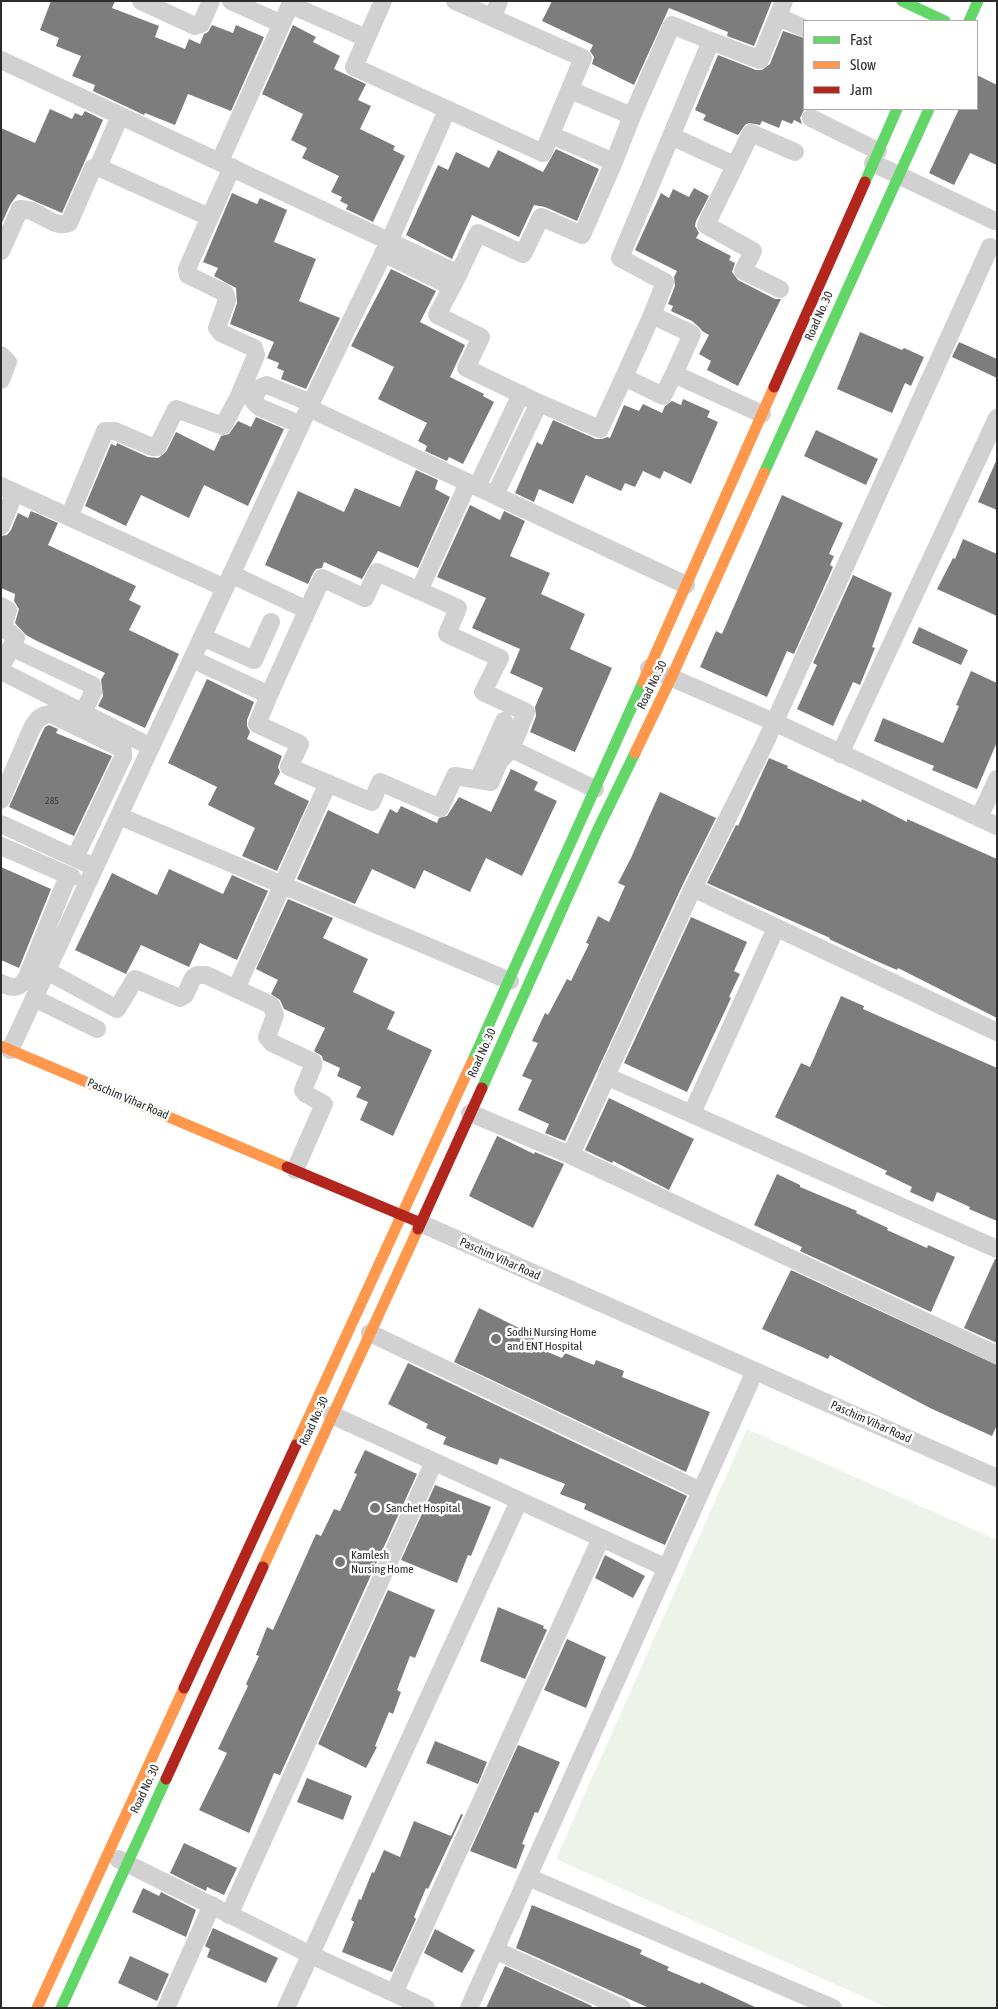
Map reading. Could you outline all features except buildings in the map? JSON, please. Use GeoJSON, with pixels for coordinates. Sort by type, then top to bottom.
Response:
{"type":"FeatureCollection","features":[{"type":"Feature","properties":{"kind":"street"},"geometry":{"type":"LineString","coordinates":[[141,1],[195,26],[200,24],[211,1]]}},
{"type":"Feature","properties":{"kind":"street"},"geometry":{"type":"LineString","coordinates":[[231,1],[282,24]]}},
{"type":"Feature","properties":{"kind":"street"},"geometry":{"type":"LineString","coordinates":[[382,1],[354,67],[543,153],[583,58],[496,9],[455,1]]}},
{"type":"Feature","properties":{"kind":"street"},"geometry":{"type":"LineString","coordinates":[[902,1],[940,17]]}},
{"type":"Feature","properties":{"kind":"street"},"geometry":{"type":"LineString","coordinates":[[970,20],[978,1]]}},
{"type":"Feature","properties":{"kind":"street"},"geometry":{"type":"LineString","coordinates":[[69,517],[105,431],[115,431],[152,447],[157,446],[174,412],[178,408],[223,426],[249,390],[256,351],[254,348],[220,333],[218,330],[227,300],[225,293],[188,275],[188,269],[209,217],[226,164],[291,3],[366,38]]}},
{"type":"Feature","properties":{"kind":"street"},"geometry":{"type":"LineString","coordinates":[[711,41],[620,258],[665,282],[600,430],[466,368],[481,337],[437,315],[478,233],[523,254],[542,217],[582,235],[672,25],[760,60],[781,9],[803,27]]}},
{"type":"Feature","properties":{"kind":"street"},"geometry":{"type":"LineString","coordinates":[[1,60],[226,164],[455,281]]}},
{"type":"Feature","properties":{"kind":"street"},"geometry":{"type":"LineString","coordinates":[[570,90],[632,116]]}},
{"type":"Feature","properties":{"kind":"street"},"geometry":{"type":"LineString","coordinates":[[6,1048],[47,971],[300,425],[386,247],[447,110]]}},
{"type":"Feature","properties":{"kind":"street","name":"Road No. 30"},"geometry":{"type":"LineString","coordinates":[[61,2008],[598,829],[672,676],[781,404],[876,157],[897,110]]}},
{"type":"Feature","properties":{"kind":"street","name":"Road No. 30"},"geometry":{"type":"LineString","coordinates":[[37,2008],[510,981],[762,414],[781,404],[929,110]]}},
{"type":"Feature","properties":{"kind":"street"},"geometry":{"type":"LineString","coordinates":[[3,241],[20,209],[31,210],[60,224],[69,223],[93,168],[98,166],[120,116]]}},
{"type":"Feature","properties":{"kind":"street"},"geometry":{"type":"LineString","coordinates":[[568,1154],[574,1148],[693,888],[774,722],[993,248],[986,241],[996,219],[897,176],[876,157],[810,118]]}},
{"type":"Feature","properties":{"kind":"street"},"geometry":{"type":"LineString","coordinates":[[780,289],[743,271],[753,251],[706,225],[751,133],[795,152]]}},
{"type":"Feature","properties":{"kind":"street"},"geometry":{"type":"LineString","coordinates":[[551,135],[614,162]]}},
{"type":"Feature","properties":{"kind":"street"},"geometry":{"type":"LineString","coordinates":[[671,136],[734,165]]}},
{"type":"Feature","properties":{"kind":"street"},"geometry":{"type":"LineString","coordinates":[[98,166],[209,217]]}},
{"type":"Feature","properties":{"kind":"street"},"geometry":{"type":"LineString","coordinates":[[624,377],[664,396],[674,374],[692,334],[652,315]]}},
{"type":"Feature","properties":{"kind":"street"},"geometry":{"type":"LineString","coordinates":[[1,355],[8,362],[1,380]]}},
{"type":"Feature","properties":{"kind":"street"},"geometry":{"type":"LineString","coordinates":[[674,374],[762,414]]}},
{"type":"Feature","properties":{"kind":"street"},"geometry":{"type":"LineString","coordinates":[[249,390],[267,385],[495,496],[686,585]]}},
{"type":"Feature","properties":{"kind":"street"},"geometry":{"type":"LineString","coordinates":[[249,390],[254,402],[259,407],[300,425]]}},
{"type":"Feature","properties":{"kind":"street"},"geometry":{"type":"LineString","coordinates":[[419,591],[521,394]]}},
{"type":"Feature","properties":{"kind":"street"},"geometry":{"type":"LineString","coordinates":[[495,496],[540,403]]}},
{"type":"Feature","properties":{"kind":"street"},"geometry":{"type":"LineString","coordinates":[[840,754],[997,418]]}},
{"type":"Feature","properties":{"kind":"street"},"geometry":{"type":"LineString","coordinates":[[1,526],[8,489],[69,517],[228,581],[307,610]]}},
{"type":"Feature","properties":{"kind":"street"},"geometry":{"type":"LineString","coordinates":[[377,572],[458,608],[447,634],[500,658],[484,692],[526,712],[511,749],[498,762],[491,782],[455,776],[440,808],[380,782],[372,802],[289,767],[300,744],[257,724],[307,610],[322,578],[365,598],[377,572]]}},
{"type":"Feature","properties":{"kind":"street"},"geometry":{"type":"LineString","coordinates":[[1,606],[8,610],[3,627],[16,638],[1,667]]}},
{"type":"Feature","properties":{"kind":"street"},"geometry":{"type":"LineString","coordinates":[[202,637],[254,660],[271,622]]}},
{"type":"Feature","properties":{"kind":"street"},"geometry":{"type":"LineString","coordinates":[[11,647],[92,685],[92,692],[83,713]]}},
{"type":"Feature","properties":{"kind":"street"},"geometry":{"type":"LineString","coordinates":[[192,659],[269,695]]}},
{"type":"Feature","properties":{"kind":"street"},"geometry":{"type":"LineString","coordinates":[[650,668],[774,722],[997,826]]}},
{"type":"Feature","properties":{"kind":"street"},"geometry":{"type":"LineString","coordinates":[[1,672],[151,748]]}},
{"type":"Feature","properties":{"kind":"street"},"geometry":{"type":"LineString","coordinates":[[1,800],[31,730],[35,722],[43,715],[51,714],[120,748],[123,751],[123,757],[75,858]]}},
{"type":"Feature","properties":{"kind":"street"},"geometry":{"type":"LineString","coordinates":[[482,771],[504,721]]}},
{"type":"Feature","properties":{"kind":"street"},"geometry":{"type":"LineString","coordinates":[[495,741],[595,789]]}},
{"type":"Feature","properties":{"kind":"street"},"geometry":{"type":"LineString","coordinates":[[979,818],[997,779]]}},
{"type":"Feature","properties":{"kind":"street"},"geometry":{"type":"LineString","coordinates":[[236,988],[328,783]]}},
{"type":"Feature","properties":{"kind":"street"},"geometry":{"type":"LineString","coordinates":[[119,816],[510,981]]}},
{"type":"Feature","properties":{"kind":"street"},"geometry":{"type":"LineString","coordinates":[[1,824],[95,868]]}},
{"type":"Feature","properties":{"kind":"street"},"geometry":{"type":"LineString","coordinates":[[1,846],[70,876],[23,983],[14,988],[1,983]]}},
{"type":"Feature","properties":{"kind":"street"},"geometry":{"type":"LineString","coordinates":[[693,888],[997,1032]]}},
{"type":"Feature","properties":{"kind":"street"},"geometry":{"type":"LineString","coordinates":[[692,1112],[776,928]]}},
{"type":"Feature","properties":{"kind":"street"},"geometry":{"type":"LineString","coordinates":[[47,971],[117,1009],[135,979],[180,998],[185,995],[193,978],[197,975],[206,976],[236,988],[271,1005],[275,1015],[267,1034],[272,1043],[313,1062],[314,1066],[303,1090],[306,1094],[324,1104],[295,1170]]}},
{"type":"Feature","properties":{"kind":"street"},"geometry":{"type":"LineString","coordinates":[[34,998],[97,1029]]}},
{"type":"Feature","properties":{"kind":"street","name":"Paschim Vihar Road"},"geometry":{"type":"LineString","coordinates":[[6,1048],[402,1215],[997,1478]]}},
{"type":"Feature","properties":{"kind":"street"},"geometry":{"type":"LineString","coordinates":[[607,1076],[692,1112],[997,1249]]}},
{"type":"Feature","properties":{"kind":"street"},"geometry":{"type":"LineString","coordinates":[[470,1113],[568,1154],[997,1355]]}},
{"type":"Feature","properties":{"kind":"street"},"geometry":{"type":"LineString","coordinates":[[370,1333],[701,1491]]}},
{"type":"Feature","properties":{"kind":"street"},"geometry":{"type":"LineString","coordinates":[[469,2008],[755,1371]]}},
{"type":"Feature","properties":{"kind":"street"},"geometry":{"type":"LineString","coordinates":[[332,1415],[667,1568]]}},
{"type":"Feature","properties":{"kind":"street"},"geometry":{"type":"LineString","coordinates":[[229,1915],[434,1462]]}},
{"type":"Feature","properties":{"kind":"street"},"geometry":{"type":"LineString","coordinates":[[286,2008],[519,1502]]}},
{"type":"Feature","properties":{"kind":"street"},"geometry":{"type":"LineString","coordinates":[[394,1993],[601,1538]]}},
{"type":"Feature","properties":{"kind":"street"},"geometry":{"type":"LineString","coordinates":[[108,1854],[311,1955],[426,2008]]}},
{"type":"Feature","properties":{"kind":"street"},"geometry":{"type":"LineString","coordinates":[[528,1877],[833,2008]]}},
{"type":"Feature","properties":{"kind":"street"},"geometry":{"type":"LineString","coordinates":[[166,2008],[212,1905]]}},
{"type":"Feature","properties":{"kind":"street"},"geometry":{"type":"LineString","coordinates":[[495,1950],[622,2008]]}},
{"type":"Feature","properties":{"kind":"shaded area"},"geometry":{"type":"Polygon","coordinates":[[[747,1429],[997,1540],[997,2008],[888,2008],[556,1859],[747,1429]]]}},
{"type":"Feature","properties":{"kind":"traffic: fast"},"geometry":{"type":"LineString","coordinates":[[902,1],[943,20]]}},
{"type":"Feature","properties":{"kind":"traffic: fast"},"geometry":{"type":"LineString","coordinates":[[969,20],[978,1]]}},
{"type":"Feature","properties":{"kind":"traffic: fast"},"geometry":{"type":"LineString","coordinates":[[865,182],[897,110]]}},
{"type":"Feature","properties":{"kind":"traffic: fast"},"geometry":{"type":"LineString","coordinates":[[764,473],[929,110]]}},
{"type":"Feature","properties":{"kind":"traffic: fast"},"geometry":{"type":"LineString","coordinates":[[472,1062],[643,682]]}},
{"type":"Feature","properties":{"kind":"traffic: fast"},"geometry":{"type":"LineString","coordinates":[[482,1088],[598,829],[635,753]]}},
{"type":"Feature","properties":{"kind":"traffic: fast"},"geometry":{"type":"LineString","coordinates":[[61,2008],[166,1779]]}},
{"type":"Feature","properties":{"kind":"traffic: slow"},"geometry":{"type":"LineString","coordinates":[[643,682],[774,387]]}},
{"type":"Feature","properties":{"kind":"traffic: slow"},"geometry":{"type":"LineString","coordinates":[[635,753],[764,473]]}},
{"type":"Feature","properties":{"kind":"traffic: slow"},"geometry":{"type":"LineString","coordinates":[[1,1046],[287,1167]]}},
{"type":"Feature","properties":{"kind":"traffic: slow"},"geometry":{"type":"LineString","coordinates":[[296,1445],[472,1062]]}},
{"type":"Feature","properties":{"kind":"traffic: slow"},"geometry":{"type":"LineString","coordinates":[[263,1567],[418,1229]]}},
{"type":"Feature","properties":{"kind":"traffic: slow"},"geometry":{"type":"LineString","coordinates":[[37,2008],[184,1688]]}},
{"type":"Feature","properties":{"kind":"traffic: jam"},"geometry":{"type":"LineString","coordinates":[[774,387],[865,182]]}},
{"type":"Feature","properties":{"kind":"traffic: jam"},"geometry":{"type":"LineString","coordinates":[[418,1229],[482,1088]]}},
{"type":"Feature","properties":{"kind":"traffic: jam"},"geometry":{"type":"LineString","coordinates":[[287,1167],[416,1221]]}},
{"type":"Feature","properties":{"kind":"traffic: jam"},"geometry":{"type":"LineString","coordinates":[[184,1688],[296,1445]]}},
{"type":"Feature","properties":{"kind":"traffic: jam"},"geometry":{"type":"LineString","coordinates":[[166,1779],[263,1567]]}},
{"type":"Feature","properties":{"kind":"place","name":"Sodhi Nursing Home and ENT Hospital"},"geometry":{"type":"Point","coordinates":[496,1339]}},
{"type":"Feature","properties":{"kind":"place","name":"Sanchet Hospital"},"geometry":{"type":"Point","coordinates":[375,1508]}},
{"type":"Feature","properties":{"kind":"place","name":"Kamlesh Nursing Home"},"geometry":{"type":"Point","coordinates":[340,1562]}}]}
